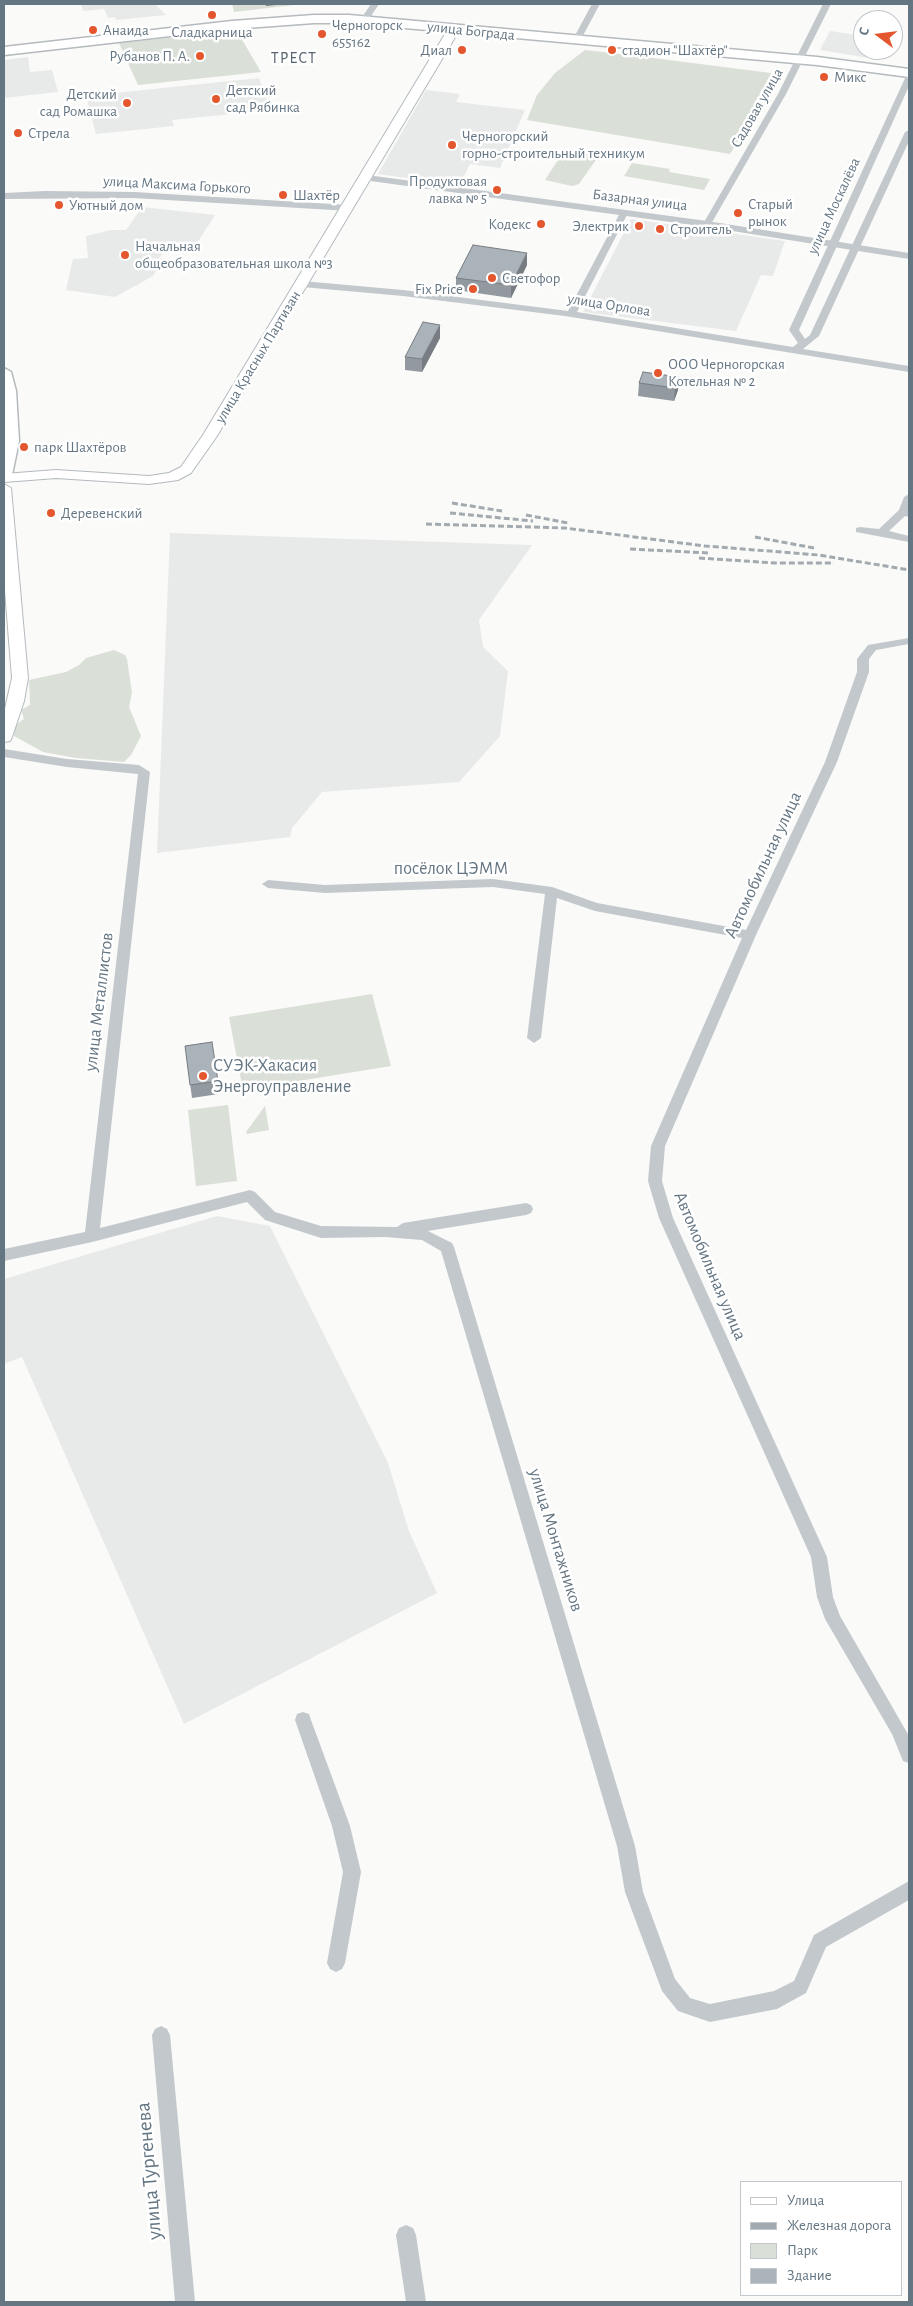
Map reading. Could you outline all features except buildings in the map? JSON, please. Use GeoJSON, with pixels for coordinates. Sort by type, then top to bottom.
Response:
{"type":"FeatureCollection","features":[{"type":"Feature","properties":{"kind":"main road","name":"улица Бограда"},"geometry":{"type":"LineString","coordinates":[[4,51],[232,25],[314,19],[364,20],[576,41],[800,60],[909,73]]}},
{"type":"Feature","properties":{"kind":"main road","name":"улица Красных Партизан"},"geometry":{"type":"LineString","coordinates":[[4,477],[56,474],[149,480],[173,477],[186,470],[210,436],[349,208],[454,29]]}},
{"type":"Feature","properties":{"kind":"main road"},"geometry":{"type":"LineString","coordinates":[[4,372],[8,391],[11,440],[4,477]]}},
{"type":"Feature","properties":{"kind":"main road"},"geometry":{"type":"LineString","coordinates":[[4,488],[9,613],[20,678],[16,701],[4,737]]}},
{"type":"Feature","properties":{"kind":"street"},"geometry":{"type":"LineString","coordinates":[[364,20],[375,4]]}},
{"type":"Feature","properties":{"kind":"street"},"geometry":{"type":"LineString","coordinates":[[576,41],[596,4]]}},
{"type":"Feature","properties":{"kind":"street","name":"Садовая улица"},"geometry":{"type":"LineString","coordinates":[[707,224],[782,94],[827,4]]}},
{"type":"Feature","properties":{"kind":"street","name":"улица Москалёва"},"geometry":{"type":"LineString","coordinates":[[804,345],[794,330],[832,243],[909,78]]}},
{"type":"Feature","properties":{"kind":"street"},"geometry":{"type":"LineString","coordinates":[[794,351],[814,336],[909,132]]}},
{"type":"Feature","properties":{"kind":"street","name":"Базарная улица"},"geometry":{"type":"LineString","coordinates":[[367,178],[707,224],[909,256]]}},
{"type":"Feature","properties":{"kind":"street","name":"улица Максима Горького"},"geometry":{"type":"LineString","coordinates":[[4,196],[45,194],[134,195],[349,208]]}},
{"type":"Feature","properties":{"kind":"street"},"geometry":{"type":"LineString","coordinates":[[571,314],[624,213]]}},
{"type":"Feature","properties":{"kind":"street","name":"улица Орлова"},"geometry":{"type":"LineString","coordinates":[[302,284],[404,293],[571,314],[909,369]]}},
{"type":"Feature","properties":{"kind":"street"},"geometry":{"type":"LineString","coordinates":[[881,532],[907,512],[909,497]]}},
{"type":"Feature","properties":{"kind":"street"},"geometry":{"type":"LineString","coordinates":[[860,530],[881,532],[909,539]]}},
{"type":"Feature","properties":{"kind":"street","name":"Автомобильная улица"},"geometry":{"type":"LineString","coordinates":[[909,641],[872,647],[863,659],[863,672],[831,762],[750,935],[658,1146],[655,1181],[666,1218],[819,1557],[824,1597],[833,1619],[898,1729],[909,1755]]}},
{"type":"Feature","properties":{"kind":"street","name":"улица Металлистов"},"geometry":{"type":"LineString","coordinates":[[4,753],[67,763],[139,769],[144,772],[92,1236]]}},
{"type":"Feature","properties":{"kind":"street","name":"посёлок ЦЭММ"},"geometry":{"type":"LineString","coordinates":[[268,884],[325,890],[493,883],[552,891],[595,907],[750,935]]}},
{"type":"Feature","properties":{"kind":"street"},"geometry":{"type":"LineString","coordinates":[[534,1038],[552,891]]}},
{"type":"Feature","properties":{"kind":"street"},"geometry":{"type":"LineString","coordinates":[[4,1255],[92,1236],[250,1196],[270,1216],[321,1232],[385,1231],[526,1209]]}},
{"type":"Feature","properties":{"kind":"street","name":"улица Монтажников"},"geometry":{"type":"LineString","coordinates":[[385,1231],[424,1236],[447,1247],[626,1846],[634,1892],[668,1985],[684,2006],[710,2013],[777,2000],[800,1987],[820,1941],[909,1890]]}},
{"type":"Feature","properties":{"kind":"street"},"geometry":{"type":"LineString","coordinates":[[303,1720],[341,1826],[352,1872],[336,1963]]}},
{"type":"Feature","properties":{"kind":"street","name":"улица Тургенева"},"geometry":{"type":"LineString","coordinates":[[161,2035],[185,2302]]}},
{"type":"Feature","properties":{"kind":"street"},"geometry":{"type":"LineString","coordinates":[[406,2235],[416,2302]]}},
{"type":"Feature","properties":{"kind":"shaded area"},"geometry":{"type":"Polygon","coordinates":[[[81,4],[155,4],[166,15],[116,20],[115,17],[108,18],[104,9],[83,11],[81,4]]]}},
{"type":"Feature","properties":{"kind":"shaded area"},"geometry":{"type":"Polygon","coordinates":[[[830,31],[853,34],[853,55],[820,50],[830,31]]]}},
{"type":"Feature","properties":{"kind":"shaded area"},"geometry":{"type":"Polygon","coordinates":[[[28,57],[30,72],[52,70],[58,92],[4,98],[4,60],[28,57]]]}},
{"type":"Feature","properties":{"kind":"shaded area"},"geometry":{"type":"Polygon","coordinates":[[[259,78],[271,110],[172,120],[174,126],[96,134],[86,96],[259,78]]]}},
{"type":"Feature","properties":{"kind":"shaded area","name":"Черногорский горно-строительный техникум"},"geometry":{"type":"Polygon","coordinates":[[[426,90],[460,94],[456,102],[525,110],[500,168],[470,164],[463,178],[452,177],[448,184],[378,174],[426,90]]]}},
{"type":"Feature","properties":{"kind":"shaded area","name":"Начальная общеобразовательная школа №3"},"geometry":{"type":"Polygon","coordinates":[[[142,207],[215,215],[192,251],[167,247],[159,258],[163,259],[153,276],[115,297],[66,290],[73,259],[88,258],[86,236],[111,230],[126,230],[142,207]]]}},
{"type":"Feature","properties":{"kind":"shaded area"},"geometry":{"type":"Polygon","coordinates":[[[631,219],[785,241],[773,276],[761,275],[736,331],[583,312],[631,219]]]}},
{"type":"Feature","properties":{"kind":"shaded area"},"geometry":{"type":"Polygon","coordinates":[[[170,533],[532,545],[479,620],[483,647],[508,671],[500,736],[459,782],[322,792],[292,828],[290,837],[157,853],[170,533]]]}},
{"type":"Feature","properties":{"kind":"shaded area"},"geometry":{"type":"Polygon","coordinates":[[[217,1216],[270,1226],[388,1463],[409,1531],[437,1593],[184,1724],[22,1357],[4,1364],[4,1279],[217,1216]]]}},
{"type":"Feature","properties":{"kind":"green space"},"geometry":{"type":"Polygon","coordinates":[[[232,4],[302,4],[234,12],[232,4]]]}},
{"type":"Feature","properties":{"kind":"green space"},"geometry":{"type":"Polygon","coordinates":[[[237,31],[261,72],[138,85],[119,43],[237,31]]]}},
{"type":"Feature","properties":{"kind":"green space"},"geometry":{"type":"Polygon","coordinates":[[[585,50],[779,74],[730,154],[527,120],[537,95],[555,73],[585,50]]]}},
{"type":"Feature","properties":{"kind":"green space"},"geometry":{"type":"Polygon","coordinates":[[[572,149],[594,153],[598,157],[579,184],[572,186],[545,180],[564,151],[572,149]]]}},
{"type":"Feature","properties":{"kind":"green space"},"geometry":{"type":"Polygon","coordinates":[[[632,163],[670,169],[669,172],[710,179],[704,190],[624,176],[632,163]]]}},
{"type":"Feature","properties":{"kind":"green space"},"geometry":{"type":"Polygon","coordinates":[[[114,650],[125,655],[127,659],[132,693],[129,707],[141,736],[131,755],[124,762],[76,758],[43,752],[14,736],[15,725],[24,719],[21,710],[30,705],[29,680],[66,672],[79,665],[86,658],[114,650]]]}},
{"type":"Feature","properties":{"kind":"green space"},"geometry":{"type":"Polygon","coordinates":[[[372,994],[391,1066],[243,1090],[229,1017],[372,994]]]}},
{"type":"Feature","properties":{"kind":"green space"},"geometry":{"type":"Polygon","coordinates":[[[228,1105],[237,1181],[196,1186],[188,1110],[228,1105]]]}},
{"type":"Feature","properties":{"kind":"green space"},"geometry":{"type":"Polygon","coordinates":[[[265,1106],[269,1130],[247,1134],[246,1132],[265,1106]]]}},
{"type":"Feature","properties":{"kind":"railway"},"geometry":{"type":"LineString","coordinates":[[452,503],[502,511]]}},
{"type":"Feature","properties":{"kind":"railway"},"geometry":{"type":"LineString","coordinates":[[450,513],[533,521]]}},
{"type":"Feature","properties":{"kind":"railway"},"geometry":{"type":"LineString","coordinates":[[526,515],[568,523]]}},
{"type":"Feature","properties":{"kind":"railway"},"geometry":{"type":"LineString","coordinates":[[426,524],[565,528],[705,546],[819,555],[909,570]]}},
{"type":"Feature","properties":{"kind":"railway"},"geometry":{"type":"LineString","coordinates":[[755,537],[814,548]]}},
{"type":"Feature","properties":{"kind":"railway"},"geometry":{"type":"LineString","coordinates":[[630,549],[710,553]]}},
{"type":"Feature","properties":{"kind":"railway"},"geometry":{"type":"LineString","coordinates":[[699,558],[775,563],[834,563]]}},
{"type":"Feature","properties":{"kind":"place","name":"Сладкарница"},"geometry":{"type":"Point","coordinates":[212,15]}},
{"type":"Feature","properties":{"kind":"place","name":"Анаида"},"geometry":{"type":"Point","coordinates":[93,30]}},
{"type":"Feature","properties":{"kind":"place","name":"Черногорск 655162"},"geometry":{"type":"Point","coordinates":[322,34]}},
{"type":"Feature","properties":{"kind":"place","name":"Диал"},"geometry":{"type":"Point","coordinates":[462,50]}},
{"type":"Feature","properties":{"kind":"place","name":"стадион \"Шахтёр\""},"geometry":{"type":"Point","coordinates":[612,50]}},
{"type":"Feature","properties":{"kind":"place","name":"Рубанов П. А."},"geometry":{"type":"Point","coordinates":[200,56]}},
{"type":"Feature","properties":{"kind":"place","name":"Микс"},"geometry":{"type":"Point","coordinates":[824,77]}},
{"type":"Feature","properties":{"kind":"place","name":"Детский сад Рябинка"},"geometry":{"type":"Point","coordinates":[216,99]}},
{"type":"Feature","properties":{"kind":"place","name":"Детский сад Ромашка"},"geometry":{"type":"Point","coordinates":[127,103]}},
{"type":"Feature","properties":{"kind":"place","name":"Стрела"},"geometry":{"type":"Point","coordinates":[18,133]}},
{"type":"Feature","properties":{"kind":"place","name":"Черногорский горно-строительный техникум"},"geometry":{"type":"Point","coordinates":[452,145]}},
{"type":"Feature","properties":{"kind":"place","name":"Продуктовая лавка № 5"},"geometry":{"type":"Point","coordinates":[497,190]}},
{"type":"Feature","properties":{"kind":"place","name":"Шахтёр"},"geometry":{"type":"Point","coordinates":[283,195]}},
{"type":"Feature","properties":{"kind":"place","name":"Уютный дом"},"geometry":{"type":"Point","coordinates":[59,205]}},
{"type":"Feature","properties":{"kind":"place","name":"Старый рынок"},"geometry":{"type":"Point","coordinates":[738,213]}},
{"type":"Feature","properties":{"kind":"place","name":"Кодекс"},"geometry":{"type":"Point","coordinates":[541,224]}},
{"type":"Feature","properties":{"kind":"place","name":"Электрик"},"geometry":{"type":"Point","coordinates":[639,226]}},
{"type":"Feature","properties":{"kind":"place","name":"Строитель"},"geometry":{"type":"Point","coordinates":[660,229]}},
{"type":"Feature","properties":{"kind":"place","name":"Начальная общеобразовательная школа №3"},"geometry":{"type":"Point","coordinates":[125,255]}},
{"type":"Feature","properties":{"kind":"place","name":"Светофор"},"geometry":{"type":"Point","coordinates":[492,278]}},
{"type":"Feature","properties":{"kind":"place","name":"Fix Price"},"geometry":{"type":"Point","coordinates":[473,289]}},
{"type":"Feature","properties":{"kind":"place","name":"ООО Черногорская Котельная № 2"},"geometry":{"type":"Point","coordinates":[658,373]}},
{"type":"Feature","properties":{"kind":"place","name":"парк Шахтёров"},"geometry":{"type":"Point","coordinates":[24,447]}},
{"type":"Feature","properties":{"kind":"place","name":"Деревенский"},"geometry":{"type":"Point","coordinates":[51,513]}},
{"type":"Feature","properties":{"kind":"place","name":"СУЭК-Хакасия Энергоуправление"},"geometry":{"type":"Point","coordinates":[203,1076]}},
{"type":"Feature","properties":{"kind":"district","name":"ТРЕСТ"},"geometry":{"type":"Point","coordinates":[294,58]}}]}
